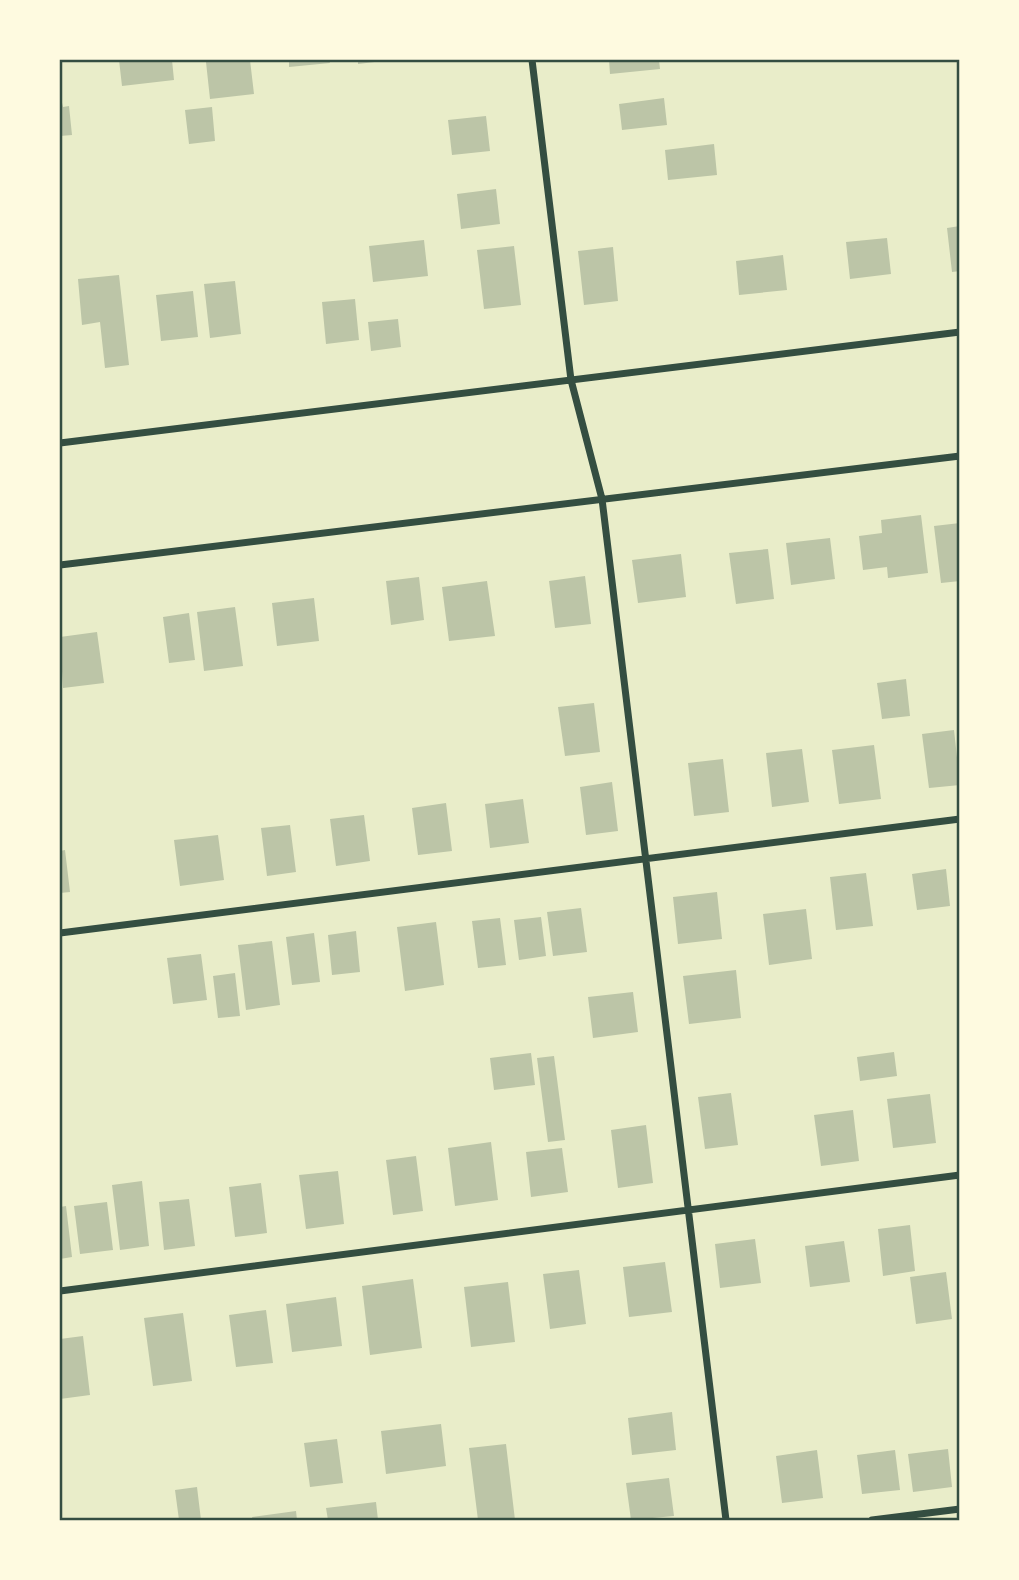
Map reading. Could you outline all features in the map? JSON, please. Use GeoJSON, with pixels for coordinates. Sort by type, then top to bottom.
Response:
{"type":"FeatureCollection","features":[{"type":"Feature","properties":{"kind":"street"},"geometry":{"type":"LineString","coordinates":[[532,60],[571,380],[602,499],[648,860],[726,1521]]}},
{"type":"Feature","properties":{"kind":"street"},"geometry":{"type":"LineString","coordinates":[[60,443],[960,332]]}},
{"type":"Feature","properties":{"kind":"street"},"geometry":{"type":"LineString","coordinates":[[60,565],[960,456]]}},
{"type":"Feature","properties":{"kind":"street"},"geometry":{"type":"LineString","coordinates":[[60,933],[960,819]]}},
{"type":"Feature","properties":{"kind":"street"},"geometry":{"type":"LineString","coordinates":[[60,1291],[960,1175]]}},
{"type":"Feature","properties":{"kind":"street"},"geometry":{"type":"LineString","coordinates":[[872,1521],[960,1509]]}},
{"type":"Feature","properties":{"kind":"building"},"geometry":{"type":"Polygon","coordinates":[[[119,60],[172,60],[174,80],[122,86],[119,60]]]}},
{"type":"Feature","properties":{"kind":"building"},"geometry":{"type":"Polygon","coordinates":[[[250,60],[254,94],[210,99],[206,62],[250,60]]]}},
{"type":"Feature","properties":{"kind":"building"},"geometry":{"type":"Polygon","coordinates":[[[289,60],[329,60],[330,63],[289,67],[289,60]]]}},
{"type":"Feature","properties":{"kind":"building"},"geometry":{"type":"Polygon","coordinates":[[[358,60],[383,60],[383,61],[358,64],[358,60]]]}},
{"type":"Feature","properties":{"kind":"building"},"geometry":{"type":"Polygon","coordinates":[[[609,60],[659,60],[660,69],[610,74],[609,60]]]}},
{"type":"Feature","properties":{"kind":"building"},"geometry":{"type":"Polygon","coordinates":[[[60,94],[63,107],[69,106],[72,135],[60,136],[60,94]]]}},
{"type":"Feature","properties":{"kind":"building"},"geometry":{"type":"Polygon","coordinates":[[[664,98],[667,125],[622,130],[619,104],[664,98]]]}},
{"type":"Feature","properties":{"kind":"building"},"geometry":{"type":"Polygon","coordinates":[[[212,107],[215,141],[189,144],[185,110],[212,107]]]}},
{"type":"Feature","properties":{"kind":"building"},"geometry":{"type":"Polygon","coordinates":[[[486,116],[490,151],[452,155],[448,120],[486,116]]]}},
{"type":"Feature","properties":{"kind":"building"},"geometry":{"type":"Polygon","coordinates":[[[714,144],[717,175],[668,180],[665,150],[714,144]]]}},
{"type":"Feature","properties":{"kind":"building"},"geometry":{"type":"Polygon","coordinates":[[[496,189],[500,224],[461,229],[457,194],[496,189]]]}},
{"type":"Feature","properties":{"kind":"building"},"geometry":{"type":"Polygon","coordinates":[[[960,226],[960,271],[952,272],[947,228],[960,226]]]}},
{"type":"Feature","properties":{"kind":"building"},"geometry":{"type":"Polygon","coordinates":[[[887,238],[891,274],[850,279],[846,242],[887,238]]]}},
{"type":"Feature","properties":{"kind":"building"},"geometry":{"type":"Polygon","coordinates":[[[424,240],[428,276],[373,282],[369,246],[424,240]]]}},
{"type":"Feature","properties":{"kind":"building"},"geometry":{"type":"Polygon","coordinates":[[[514,246],[521,305],[484,309],[477,250],[514,246]]]}},
{"type":"Feature","properties":{"kind":"building"},"geometry":{"type":"Polygon","coordinates":[[[613,247],[618,301],[584,305],[578,251],[613,247]]]}},
{"type":"Feature","properties":{"kind":"building"},"geometry":{"type":"Polygon","coordinates":[[[783,255],[787,290],[739,295],[736,261],[783,255]]]}},
{"type":"Feature","properties":{"kind":"building"},"geometry":{"type":"Polygon","coordinates":[[[119,275],[129,365],[105,368],[100,322],[82,325],[78,279],[119,275]]]}},
{"type":"Feature","properties":{"kind":"building"},"geometry":{"type":"Polygon","coordinates":[[[235,281],[241,334],[210,338],[204,284],[235,281]]]}},
{"type":"Feature","properties":{"kind":"building"},"geometry":{"type":"Polygon","coordinates":[[[193,291],[198,337],[161,341],[156,295],[193,291]]]}},
{"type":"Feature","properties":{"kind":"building"},"geometry":{"type":"Polygon","coordinates":[[[355,299],[359,340],[326,344],[322,302],[355,299]]]}},
{"type":"Feature","properties":{"kind":"building"},"geometry":{"type":"Polygon","coordinates":[[[398,319],[401,347],[371,351],[368,322],[398,319]]]}},
{"type":"Feature","properties":{"kind":"building"},"geometry":{"type":"Polygon","coordinates":[[[921,515],[928,573],[888,578],[887,567],[863,570],[859,536],[882,533],[881,520],[921,515]]]}},
{"type":"Feature","properties":{"kind":"building"},"geometry":{"type":"Polygon","coordinates":[[[960,523],[960,581],[941,583],[934,526],[960,523]]]}},
{"type":"Feature","properties":{"kind":"building"},"geometry":{"type":"Polygon","coordinates":[[[830,538],[835,579],[791,585],[786,543],[830,538]]]}},
{"type":"Feature","properties":{"kind":"building"},"geometry":{"type":"Polygon","coordinates":[[[768,549],[774,599],[736,604],[729,553],[768,549]]]}},
{"type":"Feature","properties":{"kind":"building"},"geometry":{"type":"Polygon","coordinates":[[[681,554],[686,597],[638,603],[632,560],[681,554]]]}},
{"type":"Feature","properties":{"kind":"building"},"geometry":{"type":"Polygon","coordinates":[[[585,576],[591,624],[555,628],[549,581],[585,576]]]}},
{"type":"Feature","properties":{"kind":"building"},"geometry":{"type":"Polygon","coordinates":[[[419,577],[424,620],[391,625],[386,581],[419,577]]]}},
{"type":"Feature","properties":{"kind":"building"},"geometry":{"type":"Polygon","coordinates":[[[487,581],[495,636],[449,641],[442,587],[487,581]]]}},
{"type":"Feature","properties":{"kind":"building"},"geometry":{"type":"Polygon","coordinates":[[[314,598],[319,641],[277,646],[272,603],[314,598]]]}},
{"type":"Feature","properties":{"kind":"building"},"geometry":{"type":"Polygon","coordinates":[[[235,607],[243,666],[204,671],[197,612],[235,607]]]}},
{"type":"Feature","properties":{"kind":"building"},"geometry":{"type":"Polygon","coordinates":[[[189,613],[195,660],[169,663],[163,617],[189,613]]]}},
{"type":"Feature","properties":{"kind":"building"},"geometry":{"type":"Polygon","coordinates":[[[97,632],[104,683],[63,688],[60,637],[97,632]]]}},
{"type":"Feature","properties":{"kind":"building"},"geometry":{"type":"Polygon","coordinates":[[[906,679],[910,716],[882,719],[877,683],[906,679]]]}},
{"type":"Feature","properties":{"kind":"building"},"geometry":{"type":"Polygon","coordinates":[[[594,703],[600,752],[565,756],[558,707],[594,703]]]}},
{"type":"Feature","properties":{"kind":"building"},"geometry":{"type":"Polygon","coordinates":[[[954,730],[960,785],[929,788],[922,734],[954,730]]]}},
{"type":"Feature","properties":{"kind":"building"},"geometry":{"type":"Polygon","coordinates":[[[874,745],[881,799],[839,804],[832,750],[874,745]]]}},
{"type":"Feature","properties":{"kind":"building"},"geometry":{"type":"Polygon","coordinates":[[[802,749],[809,802],[772,807],[766,753],[802,749]]]}},
{"type":"Feature","properties":{"kind":"building"},"geometry":{"type":"Polygon","coordinates":[[[723,759],[729,812],[694,816],[688,763],[723,759]]]}},
{"type":"Feature","properties":{"kind":"building"},"geometry":{"type":"Polygon","coordinates":[[[612,782],[618,831],[586,835],[580,787],[612,782]]]}},
{"type":"Feature","properties":{"kind":"building"},"geometry":{"type":"Polygon","coordinates":[[[523,799],[529,843],[490,848],[485,804],[523,799]]]}},
{"type":"Feature","properties":{"kind":"building"},"geometry":{"type":"Polygon","coordinates":[[[446,803],[452,851],[418,855],[412,808],[446,803]]]}},
{"type":"Feature","properties":{"kind":"building"},"geometry":{"type":"Polygon","coordinates":[[[364,815],[370,861],[336,866],[330,819],[364,815]]]}},
{"type":"Feature","properties":{"kind":"building"},"geometry":{"type":"Polygon","coordinates":[[[290,825],[296,872],[267,876],[261,828],[290,825]]]}},
{"type":"Feature","properties":{"kind":"building"},"geometry":{"type":"Polygon","coordinates":[[[218,835],[224,880],[180,886],[174,840],[218,835]]]}},
{"type":"Feature","properties":{"kind":"building"},"geometry":{"type":"Polygon","coordinates":[[[65,850],[70,892],[60,893],[60,851],[65,850]]]}},
{"type":"Feature","properties":{"kind":"building"},"geometry":{"type":"Polygon","coordinates":[[[946,869],[950,906],[917,910],[912,874],[946,869]]]}},
{"type":"Feature","properties":{"kind":"building"},"geometry":{"type":"Polygon","coordinates":[[[866,873],[873,926],[836,930],[830,877],[866,873]]]}},
{"type":"Feature","properties":{"kind":"building"},"geometry":{"type":"Polygon","coordinates":[[[717,892],[722,939],[678,944],[673,897],[717,892]]]}},
{"type":"Feature","properties":{"kind":"building"},"geometry":{"type":"Polygon","coordinates":[[[581,908],[587,952],[553,956],[547,912],[581,908]]]}},
{"type":"Feature","properties":{"kind":"building"},"geometry":{"type":"Polygon","coordinates":[[[806,909],[812,959],[769,965],[763,914],[806,909]]]}},
{"type":"Feature","properties":{"kind":"building"},"geometry":{"type":"Polygon","coordinates":[[[541,917],[546,956],[519,960],[514,920],[541,917]]]}},
{"type":"Feature","properties":{"kind":"building"},"geometry":{"type":"Polygon","coordinates":[[[500,918],[506,965],[478,968],[472,921],[500,918]]]}},
{"type":"Feature","properties":{"kind":"building"},"geometry":{"type":"Polygon","coordinates":[[[436,922],[444,985],[405,991],[397,927],[436,922]]]}},
{"type":"Feature","properties":{"kind":"building"},"geometry":{"type":"Polygon","coordinates":[[[356,931],[360,972],[332,975],[328,935],[356,931]]]}},
{"type":"Feature","properties":{"kind":"building"},"geometry":{"type":"Polygon","coordinates":[[[314,933],[320,982],[292,985],[286,937],[314,933]]]}},
{"type":"Feature","properties":{"kind":"building"},"geometry":{"type":"Polygon","coordinates":[[[272,941],[280,1005],[246,1010],[238,945],[272,941]]]}},
{"type":"Feature","properties":{"kind":"building"},"geometry":{"type":"Polygon","coordinates":[[[201,954],[207,1000],[173,1004],[167,958],[201,954]]]}},
{"type":"Feature","properties":{"kind":"building"},"geometry":{"type":"Polygon","coordinates":[[[736,970],[741,1018],[689,1024],[683,976],[736,970]]]}},
{"type":"Feature","properties":{"kind":"building"},"geometry":{"type":"Polygon","coordinates":[[[235,973],[240,1016],[218,1018],[213,976],[235,973]]]}},
{"type":"Feature","properties":{"kind":"building"},"geometry":{"type":"Polygon","coordinates":[[[633,992],[638,1032],[593,1038],[588,997],[633,992]]]}},
{"type":"Feature","properties":{"kind":"building"},"geometry":{"type":"Polygon","coordinates":[[[894,1052],[897,1076],[860,1081],[857,1057],[894,1052]]]}},
{"type":"Feature","properties":{"kind":"building"},"geometry":{"type":"Polygon","coordinates":[[[531,1053],[535,1085],[494,1090],[490,1058],[531,1053]]]}},
{"type":"Feature","properties":{"kind":"building"},"geometry":{"type":"Polygon","coordinates":[[[554,1056],[565,1140],[548,1142],[537,1058],[554,1056]]]}},
{"type":"Feature","properties":{"kind":"building"},"geometry":{"type":"Polygon","coordinates":[[[731,1093],[738,1145],[705,1149],[698,1097],[731,1093]]]}},
{"type":"Feature","properties":{"kind":"building"},"geometry":{"type":"Polygon","coordinates":[[[930,1094],[936,1143],[893,1148],[887,1099],[930,1094]]]}},
{"type":"Feature","properties":{"kind":"building"},"geometry":{"type":"Polygon","coordinates":[[[853,1110],[859,1161],[821,1166],[814,1115],[853,1110]]]}},
{"type":"Feature","properties":{"kind":"building"},"geometry":{"type":"Polygon","coordinates":[[[646,1125],[653,1183],[618,1188],[611,1130],[646,1125]]]}},
{"type":"Feature","properties":{"kind":"building"},"geometry":{"type":"Polygon","coordinates":[[[491,1142],[498,1200],[455,1206],[448,1148],[491,1142]]]}},
{"type":"Feature","properties":{"kind":"building"},"geometry":{"type":"Polygon","coordinates":[[[562,1148],[568,1192],[531,1197],[526,1152],[562,1148]]]}},
{"type":"Feature","properties":{"kind":"building"},"geometry":{"type":"Polygon","coordinates":[[[416,1156],[423,1211],[393,1215],[386,1160],[416,1156]]]}},
{"type":"Feature","properties":{"kind":"building"},"geometry":{"type":"Polygon","coordinates":[[[338,1171],[344,1224],[306,1229],[299,1175],[338,1171]]]}},
{"type":"Feature","properties":{"kind":"building"},"geometry":{"type":"Polygon","coordinates":[[[142,1181],[149,1246],[120,1250],[112,1185],[142,1181]]]}},
{"type":"Feature","properties":{"kind":"building"},"geometry":{"type":"Polygon","coordinates":[[[261,1183],[267,1233],[235,1237],[229,1187],[261,1183]]]}},
{"type":"Feature","properties":{"kind":"building"},"geometry":{"type":"Polygon","coordinates":[[[189,1199],[195,1246],[164,1250],[159,1202],[189,1199]]]}},
{"type":"Feature","properties":{"kind":"building"},"geometry":{"type":"Polygon","coordinates":[[[107,1202],[113,1250],[80,1254],[74,1206],[107,1202]]]}},
{"type":"Feature","properties":{"kind":"building"},"geometry":{"type":"Polygon","coordinates":[[[66,1206],[72,1257],[60,1259],[60,1207],[66,1206]]]}},
{"type":"Feature","properties":{"kind":"building"},"geometry":{"type":"Polygon","coordinates":[[[910,1225],[915,1271],[883,1276],[878,1229],[910,1225]]]}},
{"type":"Feature","properties":{"kind":"building"},"geometry":{"type":"Polygon","coordinates":[[[755,1239],[761,1283],[720,1288],[715,1244],[755,1239]]]}},
{"type":"Feature","properties":{"kind":"building"},"geometry":{"type":"Polygon","coordinates":[[[844,1241],[850,1282],[810,1287],[805,1246],[844,1241]]]}},
{"type":"Feature","properties":{"kind":"building"},"geometry":{"type":"Polygon","coordinates":[[[665,1262],[672,1312],[629,1317],[623,1267],[665,1262]]]}},
{"type":"Feature","properties":{"kind":"building"},"geometry":{"type":"Polygon","coordinates":[[[579,1270],[586,1324],[550,1329],[543,1274],[579,1270]]]}},
{"type":"Feature","properties":{"kind":"building"},"geometry":{"type":"Polygon","coordinates":[[[946,1272],[952,1319],[916,1324],[910,1277],[946,1272]]]}},
{"type":"Feature","properties":{"kind":"building"},"geometry":{"type":"Polygon","coordinates":[[[413,1279],[422,1348],[370,1355],[362,1286],[413,1279]]]}},
{"type":"Feature","properties":{"kind":"building"},"geometry":{"type":"Polygon","coordinates":[[[508,1282],[515,1342],[471,1347],[464,1287],[508,1282]]]}},
{"type":"Feature","properties":{"kind":"building"},"geometry":{"type":"Polygon","coordinates":[[[336,1297],[342,1346],[292,1352],[286,1304],[336,1297]]]}},
{"type":"Feature","properties":{"kind":"building"},"geometry":{"type":"Polygon","coordinates":[[[266,1310],[273,1363],[236,1367],[229,1315],[266,1310]]]}},
{"type":"Feature","properties":{"kind":"building"},"geometry":{"type":"Polygon","coordinates":[[[183,1313],[192,1381],[153,1386],[144,1318],[183,1313]]]}},
{"type":"Feature","properties":{"kind":"building"},"geometry":{"type":"Polygon","coordinates":[[[83,1336],[90,1395],[60,1399],[60,1339],[83,1336]]]}},
{"type":"Feature","properties":{"kind":"building"},"geometry":{"type":"Polygon","coordinates":[[[672,1412],[676,1450],[632,1455],[628,1418],[672,1412]]]}},
{"type":"Feature","properties":{"kind":"building"},"geometry":{"type":"Polygon","coordinates":[[[441,1424],[446,1466],[386,1474],[381,1431],[441,1424]]]}},
{"type":"Feature","properties":{"kind":"building"},"geometry":{"type":"Polygon","coordinates":[[[337,1439],[343,1483],[310,1487],[304,1443],[337,1439]]]}},
{"type":"Feature","properties":{"kind":"building"},"geometry":{"type":"Polygon","coordinates":[[[506,1444],[515,1520],[478,1520],[469,1448],[506,1444]]]}},
{"type":"Feature","properties":{"kind":"building"},"geometry":{"type":"Polygon","coordinates":[[[948,1449],[952,1487],[913,1492],[908,1454],[948,1449]]]}},
{"type":"Feature","properties":{"kind":"building"},"geometry":{"type":"Polygon","coordinates":[[[817,1450],[823,1498],[782,1503],[776,1456],[817,1450]]]}},
{"type":"Feature","properties":{"kind":"building"},"geometry":{"type":"Polygon","coordinates":[[[895,1450],[900,1490],[862,1494],[857,1455],[895,1450]]]}},
{"type":"Feature","properties":{"kind":"building"},"geometry":{"type":"Polygon","coordinates":[[[669,1478],[674,1516],[631,1520],[626,1483],[669,1478]]]}},
{"type":"Feature","properties":{"kind":"building"},"geometry":{"type":"Polygon","coordinates":[[[197,1487],[201,1520],[179,1520],[175,1490],[197,1487]]]}},
{"type":"Feature","properties":{"kind":"building"},"geometry":{"type":"Polygon","coordinates":[[[376,1502],[378,1520],[328,1520],[326,1508],[376,1502]]]}},
{"type":"Feature","properties":{"kind":"building"},"geometry":{"type":"Polygon","coordinates":[[[296,1511],[297,1520],[253,1520],[252,1517],[296,1511]]]}}]}
